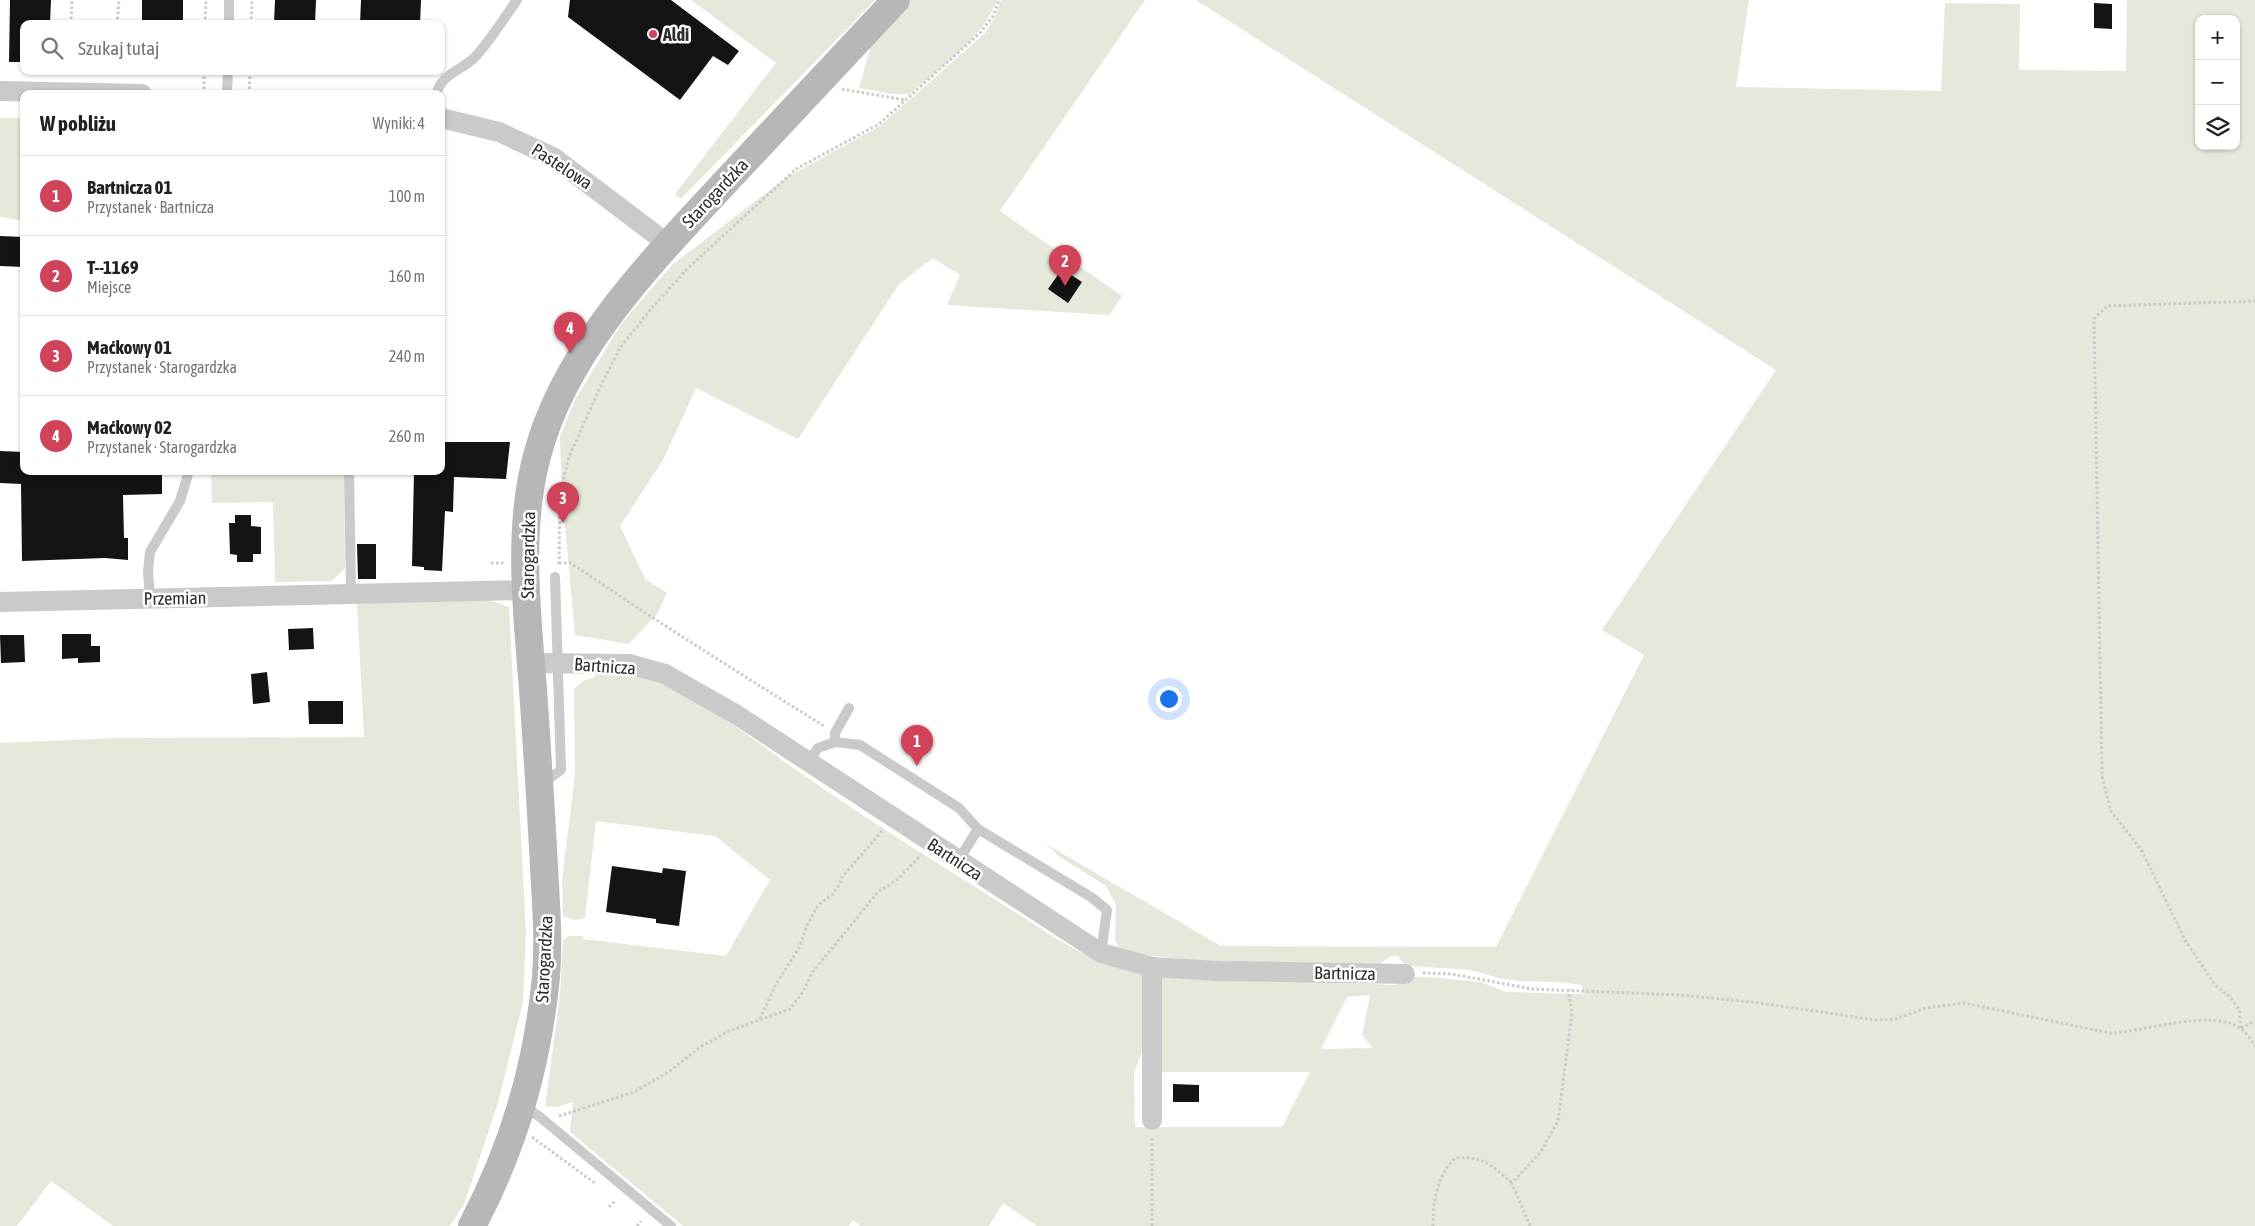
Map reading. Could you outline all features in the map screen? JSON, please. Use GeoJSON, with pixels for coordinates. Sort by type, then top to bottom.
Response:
{"type":"FeatureCollection","features":[{"type":"Feature","properties":{"kind":"main road","name":"Starogardzka"},"geometry":{"type":"LineString","coordinates":[[472,1226],[500,1170],[533,1113],[535,1054],[546,975],[547,927],[540,785],[526,590],[529,500],[537,456],[555,404],[581,358],[613,311],[668,244],[896,0]]}},
{"type":"Feature","properties":{"kind":"street"},"geometry":{"type":"LineString","coordinates":[[0,91],[20,91]]}},
{"type":"Feature","properties":{"kind":"street","name":"Pastelowa"},"geometry":{"type":"LineString","coordinates":[[445,119],[499,132],[553,158],[668,244]]}},
{"type":"Feature","properties":{"kind":"street","name":"Przemian"},"geometry":{"type":"LineString","coordinates":[[0,602],[526,590]]}},
{"type":"Feature","properties":{"kind":"street","name":"Bartnicza"},"geometry":{"type":"LineString","coordinates":[[531,663],[629,664],[665,674],[737,715],[1101,953],[1152,967],[1218,972],[1405,974]]}},
{"type":"Feature","properties":{"kind":"street"},"geometry":{"type":"LineString","coordinates":[[1152,967],[1152,1120]]}},
{"type":"Feature","properties":{"kind":"lane"},"geometry":{"type":"LineString","coordinates":[[228,20],[229,0]]}},
{"type":"Feature","properties":{"kind":"lane"},"geometry":{"type":"LineString","coordinates":[[438,90],[453,72],[474,58],[518,0]]}},
{"type":"Feature","properties":{"kind":"lane"},"geometry":{"type":"LineString","coordinates":[[227,90],[228,75]]}},
{"type":"Feature","properties":{"kind":"lane"},"geometry":{"type":"LineString","coordinates":[[150,599],[148,571],[150,552],[180,502],[187,475]]}},
{"type":"Feature","properties":{"kind":"lane"},"geometry":{"type":"LineString","coordinates":[[349,475],[350,595]]}},
{"type":"Feature","properties":{"kind":"lane"},"geometry":{"type":"LineString","coordinates":[[540,785],[561,770],[555,577]]}},
{"type":"Feature","properties":{"kind":"lane"},"geometry":{"type":"LineString","coordinates":[[808,762],[818,748],[835,738],[849,708]]}},
{"type":"Feature","properties":{"kind":"lane"},"geometry":{"type":"LineString","coordinates":[[835,738],[860,745],[959,808],[978,829],[1090,897],[1107,910],[1101,953]]}},
{"type":"Feature","properties":{"kind":"lane"},"geometry":{"type":"LineString","coordinates":[[958,861],[978,829]]}},
{"type":"Feature","properties":{"kind":"lane"},"geometry":{"type":"LineString","coordinates":[[533,1113],[671,1226]]}},
{"type":"Feature","properties":{"kind":"path"},"geometry":{"type":"LineString","coordinates":[[71,20],[72,0]]}},
{"type":"Feature","properties":{"kind":"path"},"geometry":{"type":"LineString","coordinates":[[118,20],[120,0]]}},
{"type":"Feature","properties":{"kind":"path"},"geometry":{"type":"LineString","coordinates":[[205,20],[206,0]]}},
{"type":"Feature","properties":{"kind":"path"},"geometry":{"type":"LineString","coordinates":[[251,20],[252,0]]}},
{"type":"Feature","properties":{"kind":"path"},"geometry":{"type":"LineString","coordinates":[[835,738],[691,643],[663,622],[636,608],[571,563],[560,563],[560,492],[569,457],[603,381],[620,348],[650,310],[688,268],[796,169],[879,124],[981,32],[993,16],[999,0]]}},
{"type":"Feature","properties":{"kind":"path"},"geometry":{"type":"LineString","coordinates":[[204,75],[204,90]]}},
{"type":"Feature","properties":{"kind":"path"},"geometry":{"type":"LineString","coordinates":[[249,90],[250,75]]}},
{"type":"Feature","properties":{"kind":"path"},"geometry":{"type":"LineString","coordinates":[[816,85],[906,100]]}},
{"type":"Feature","properties":{"kind":"path"},"geometry":{"type":"LineString","coordinates":[[2255,301],[2107,306],[2094,319],[2102,776],[2110,811],[2142,851],[2185,940],[2215,984],[2229,996],[2239,1009],[2241,1028],[2255,1046]]}},
{"type":"Feature","properties":{"kind":"path"},"geometry":{"type":"LineString","coordinates":[[491,563],[504,563]]}},
{"type":"Feature","properties":{"kind":"path"},"geometry":{"type":"LineString","coordinates":[[760,1020],[776,984],[799,948],[807,925],[818,905],[832,895],[842,877],[863,850],[894,818]]}},
{"type":"Feature","properties":{"kind":"path"},"geometry":{"type":"LineString","coordinates":[[533,1113],[634,1092],[670,1071],[699,1048],[729,1031],[790,1009],[804,990],[812,974],[878,892],[898,879],[932,844]]}},
{"type":"Feature","properties":{"kind":"path"},"geometry":{"type":"LineString","coordinates":[[1429,973],[1452,974],[1532,989],[1680,995],[1752,1002],[1876,1020],[1895,1019],[1926,1008],[1964,1003],[2110,1033],[2128,1033],[2186,1021],[2213,1020],[2241,1028],[2255,1021]]}},
{"type":"Feature","properties":{"kind":"path"},"geometry":{"type":"LineString","coordinates":[[1512,1183],[1540,1153],[1558,1121],[1572,1013],[1568,989]]}},
{"type":"Feature","properties":{"kind":"path"},"geometry":{"type":"LineString","coordinates":[[1152,1120],[1152,1226]]}},
{"type":"Feature","properties":{"kind":"path"},"geometry":{"type":"LineString","coordinates":[[532,1137],[601,1188]]}},
{"type":"Feature","properties":{"kind":"path"},"geometry":{"type":"LineString","coordinates":[[1433,1226],[1437,1186],[1446,1168],[1455,1158],[1473,1157],[1492,1166],[1512,1183],[1530,1226]]}},
{"type":"Feature","properties":{"kind":"path"},"geometry":{"type":"LineString","coordinates":[[608,1194],[622,1205]]}},
{"type":"Feature","properties":{"kind":"path"},"geometry":{"type":"LineString","coordinates":[[609,1207],[616,1200]]}},
{"type":"Feature","properties":{"kind":"path"},"geometry":{"type":"LineString","coordinates":[[635,1216],[641,1221],[637,1226]]}},
{"type":"Feature","properties":{"kind":"shaded area"},"geometry":{"type":"Polygon","coordinates":[[[691,0],[875,0],[681,199],[675,194],[776,63],[691,0]]]}},
{"type":"Feature","properties":{"kind":"shaded area"},"geometry":{"type":"Polygon","coordinates":[[[911,0],[997,0],[982,27],[971,40],[910,94],[892,94],[859,88],[872,42],[911,0]]]}},
{"type":"Feature","properties":{"kind":"shaded area"},"geometry":{"type":"Polygon","coordinates":[[[1001,0],[1145,0],[1000,211],[1122,296],[1109,315],[947,305],[960,275],[933,258],[899,284],[798,439],[696,388],[663,460],[620,526],[645,579],[667,593],[657,614],[629,644],[575,635],[562,491],[560,437],[574,402],[621,324],[672,265],[787,177],[880,126],[984,34],[994,19],[1001,0]]]}},
{"type":"Feature","properties":{"kind":"shaded area"},"geometry":{"type":"Polygon","coordinates":[[[1196,0],[1749,0],[1736,87],[1941,91],[1945,3],[2020,4],[2019,70],[2126,71],[2127,0],[2255,0],[2255,1226],[1037,1226],[1003,1203],[989,1226],[860,1226],[853,1220],[849,1226],[683,1226],[570,1132],[573,1102],[557,1107],[545,1106],[560,996],[563,940],[569,936],[583,936],[583,939],[726,956],[770,880],[715,836],[596,821],[585,918],[575,920],[563,916],[562,880],[575,774],[574,689],[583,681],[595,677],[595,673],[648,677],[694,699],[865,817],[1057,939],[1091,958],[1145,974],[1148,1036],[1134,1073],[1135,1127],[1282,1127],[1310,1072],[1161,1072],[1161,975],[1394,985],[1413,977],[1428,977],[1481,982],[1506,992],[1584,994],[1581,985],[1559,982],[1519,981],[1498,978],[1471,970],[1410,966],[1403,963],[1398,956],[1391,956],[1377,966],[1227,968],[1192,960],[1143,955],[1121,950],[1115,941],[1116,904],[1106,886],[1060,857],[1046,844],[1221,946],[1496,947],[1644,655],[1602,630],[1776,370],[1196,0]],[[1370,995],[1347,997],[1321,1049],[1373,1048],[1362,1035],[1370,995]]]}},
{"type":"Feature","properties":{"kind":"shaded area"},"geometry":{"type":"Polygon","coordinates":[[[0,118],[20,118],[20,220],[0,217],[0,118]]]}},
{"type":"Feature","properties":{"kind":"shaded area"},"geometry":{"type":"Polygon","coordinates":[[[211,475],[344,475],[345,568],[332,581],[275,582],[273,502],[212,503],[211,475]]]}},
{"type":"Feature","properties":{"kind":"shaded area"},"geometry":{"type":"Polygon","coordinates":[[[483,598],[509,607],[526,932],[523,1002],[498,1103],[464,1204],[450,1226],[113,1226],[51,1181],[17,1226],[0,1226],[0,743],[117,738],[364,737],[357,603],[483,598]]]}},
{"type":"Feature","properties":{"kind":"building"},"geometry":{"type":"Polygon","coordinates":[[[10,0],[51,0],[50,20],[20,20],[20,62],[9,62],[10,0]]]}},
{"type":"Feature","properties":{"kind":"building"},"geometry":{"type":"Polygon","coordinates":[[[142,0],[183,0],[183,20],[142,20],[142,0]]]}},
{"type":"Feature","properties":{"kind":"building"},"geometry":{"type":"Polygon","coordinates":[[[275,0],[316,0],[315,20],[274,20],[275,0]]]}},
{"type":"Feature","properties":{"kind":"building"},"geometry":{"type":"Polygon","coordinates":[[[361,0],[421,0],[420,20],[360,20],[361,0]]]}},
{"type":"Feature","properties":{"kind":"building","name":"Aldi"},"geometry":{"type":"Polygon","coordinates":[[[570,0],[671,0],[739,51],[728,65],[713,56],[680,100],[568,17],[570,0]]]}},
{"type":"Feature","properties":{"kind":"building"},"geometry":{"type":"Polygon","coordinates":[[[2094,3],[2112,4],[2112,29],[2094,28],[2094,3]]]}},
{"type":"Feature","properties":{"kind":"building"},"geometry":{"type":"Polygon","coordinates":[[[0,236],[20,237],[20,267],[0,266],[0,236]]]}},
{"type":"Feature","properties":{"kind":"building"},"geometry":{"type":"Polygon","coordinates":[[[1062,269],[1082,282],[1068,303],[1048,289],[1062,269]]]}},
{"type":"Feature","properties":{"kind":"building"},"geometry":{"type":"Polygon","coordinates":[[[445,442],[510,442],[506,479],[454,477],[453,512],[445,511],[442,571],[424,570],[424,567],[412,566],[414,475],[445,475],[445,442]]]}},
{"type":"Feature","properties":{"kind":"building"},"geometry":{"type":"Polygon","coordinates":[[[0,451],[20,452],[20,475],[162,475],[162,494],[123,495],[124,538],[128,538],[128,560],[105,558],[22,561],[21,484],[0,483],[0,451]]]}},
{"type":"Feature","properties":{"kind":"building"},"geometry":{"type":"Polygon","coordinates":[[[235,515],[251,515],[251,526],[261,527],[261,554],[253,554],[253,562],[237,562],[237,555],[230,554],[229,523],[235,523],[235,515]]]}},
{"type":"Feature","properties":{"kind":"building"},"geometry":{"type":"Polygon","coordinates":[[[357,544],[376,544],[376,579],[358,579],[357,544]]]}},
{"type":"Feature","properties":{"kind":"building"},"geometry":{"type":"Polygon","coordinates":[[[313,628],[314,649],[289,650],[288,629],[313,628]]]}},
{"type":"Feature","properties":{"kind":"building"},"geometry":{"type":"Polygon","coordinates":[[[62,634],[91,634],[91,646],[100,646],[100,662],[78,663],[78,658],[62,659],[62,634]]]}},
{"type":"Feature","properties":{"kind":"building"},"geometry":{"type":"Polygon","coordinates":[[[0,635],[24,635],[25,662],[1,663],[0,635]]]}},
{"type":"Feature","properties":{"kind":"building"},"geometry":{"type":"Polygon","coordinates":[[[267,672],[270,702],[253,704],[251,674],[267,672]]]}},
{"type":"Feature","properties":{"kind":"building"},"geometry":{"type":"Polygon","coordinates":[[[308,701],[343,701],[343,724],[309,724],[308,701]]]}},
{"type":"Feature","properties":{"kind":"building"},"geometry":{"type":"Polygon","coordinates":[[[612,866],[662,873],[663,868],[686,871],[679,926],[656,923],[656,919],[606,912],[612,866]]]}},
{"type":"Feature","properties":{"kind":"building"},"geometry":{"type":"Polygon","coordinates":[[[1173,1084],[1199,1085],[1199,1102],[1173,1102],[1173,1084]]]}},
{"type":"Feature","properties":{"kind":"place","name":"Aldi"},"geometry":{"type":"Point","coordinates":[653,34]}},
{"type":"Feature","properties":{"kind":"place","name":"T--1169"},"geometry":{"type":"Point","coordinates":[1065,286]}},
{"type":"Feature","properties":{"kind":"place","name":"Maćkowy 02"},"geometry":{"type":"Point","coordinates":[570,353]}},
{"type":"Feature","properties":{"kind":"place","name":"Maćkowy 01"},"geometry":{"type":"Point","coordinates":[563,523]}},
{"type":"Feature","properties":{"kind":"place","name":"Bartnicza 01"},"geometry":{"type":"Point","coordinates":[917,766]}}]}
